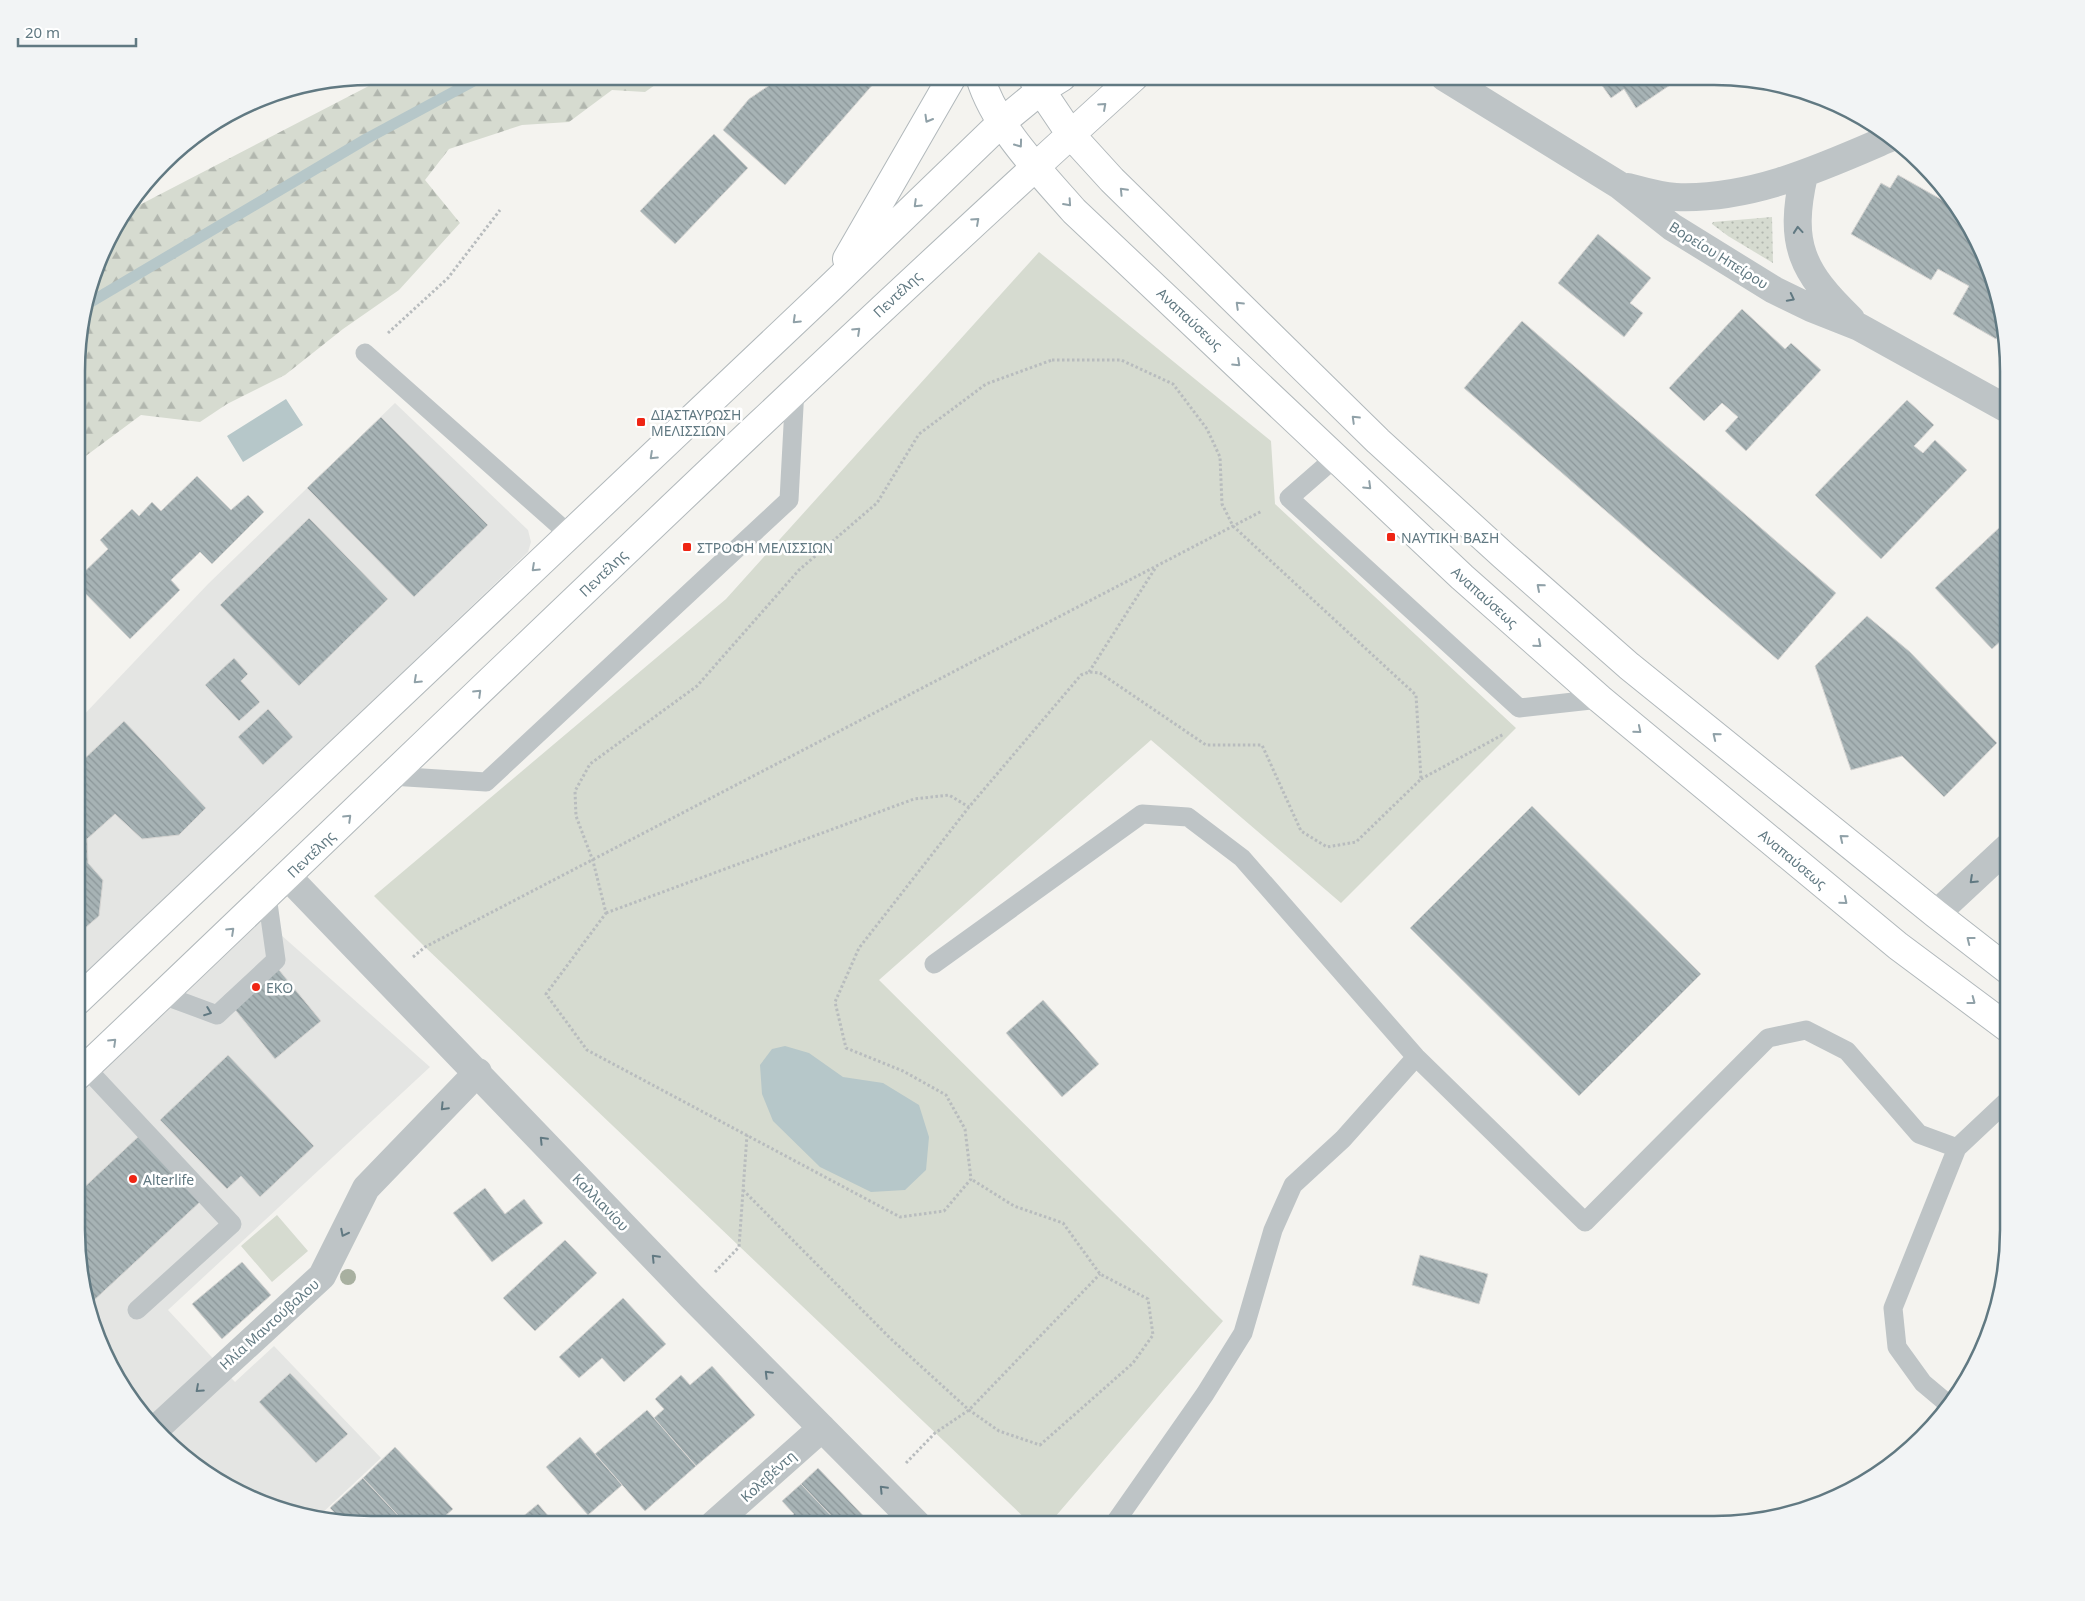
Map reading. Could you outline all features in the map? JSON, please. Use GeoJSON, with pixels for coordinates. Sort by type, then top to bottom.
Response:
{"type":"FeatureCollection","features":[{"type":"Feature","properties":{"kind":"main road"},"geometry":{"type":"LineString","coordinates":[[831,287],[947,85]]}},
{"type":"Feature","properties":{"kind":"main road","name":"Αναπαύσεως"},"geometry":{"type":"LineString","coordinates":[[983,85],[990,103],[1002,122],[1035,167],[1074,211],[1336,456],[1462,577],[1600,699],[1898,946],[2000,1022]]}},
{"type":"Feature","properties":{"kind":"main road"},"geometry":{"type":"LineString","coordinates":[[85,993],[831,287],[1041,85]]}},
{"type":"Feature","properties":{"kind":"main road"},"geometry":{"type":"LineString","coordinates":[[1047,85],[1071,135],[1151,220],[1378,442],[1629,666],[2000,964]]}},
{"type":"Feature","properties":{"kind":"main road","name":"Πεντέλης"},"geometry":{"type":"LineString","coordinates":[[85,1068],[288,877],[796,388],[1125,85]]}},
{"type":"Feature","properties":{"kind":"street","name":"Βορείου Ηπείρου"},"geometry":{"type":"LineString","coordinates":[[1457,85],[1619,185],[1672,227],[1774,290],[1859,328],[2000,405]]}},
{"type":"Feature","properties":{"kind":"street"},"geometry":{"type":"LineString","coordinates":[[1619,185],[1676,197],[1708,196],[1749,189],[1804,176],[1884,141]]}},
{"type":"Feature","properties":{"kind":"street"},"geometry":{"type":"LineString","coordinates":[[1804,176],[1798,210],[1798,229],[1805,262],[1813,278],[1826,295],[1859,328]]}},
{"type":"Feature","properties":{"kind":"street"},"geometry":{"type":"LineString","coordinates":[[1936,914],[2000,854]]}},
{"type":"Feature","properties":{"kind":"street","name":"Καλλιανίου"},"geometry":{"type":"LineString","coordinates":[[288,877],[478,1072],[692,1297],[909,1516]]}},
{"type":"Feature","properties":{"kind":"street","name":"Ηλία Μαντούβαλου"},"geometry":{"type":"LineString","coordinates":[[161,1424],[322,1276],[366,1188],[478,1072]]}},
{"type":"Feature","properties":{"kind":"street","name":"Κολεβέντη"},"geometry":{"type":"LineString","coordinates":[[723,1516],[822,1428]]}},
{"type":"Feature","properties":{"kind":"lane"},"geometry":{"type":"LineString","coordinates":[[365,353],[570,535]]}},
{"type":"Feature","properties":{"kind":"lane"},"geometry":{"type":"LineString","coordinates":[[391,776],[486,782],[789,500],[796,388]]}},
{"type":"Feature","properties":{"kind":"lane"},"geometry":{"type":"LineString","coordinates":[[1336,456],[1289,498],[1519,708],[1600,699]]}},
{"type":"Feature","properties":{"kind":"lane"},"geometry":{"type":"LineString","coordinates":[[934,964],[1142,814],[1188,817],[1242,858],[1416,1057],[1585,1222],[1768,1038],[1806,1030],[1847,1051],[1919,1134],[1957,1148]]}},
{"type":"Feature","properties":{"kind":"lane"},"geometry":{"type":"LineString","coordinates":[[163,994],[217,1016],[276,960],[268,896]]}},
{"type":"Feature","properties":{"kind":"lane"},"geometry":{"type":"LineString","coordinates":[[1120,1516],[1205,1394],[1243,1333],[1273,1230],[1294,1184],[1343,1139],[1416,1057]]}},
{"type":"Feature","properties":{"kind":"lane"},"geometry":{"type":"LineString","coordinates":[[85,1076],[232,1224],[137,1310]]}},
{"type":"Feature","properties":{"kind":"lane"},"geometry":{"type":"LineString","coordinates":[[1944,1400],[1922,1383],[1897,1347],[1894,1308],[1957,1148],[2000,1108]]}},
{"type":"Feature","properties":{"kind":"path"},"geometry":{"type":"LineString","coordinates":[[365,353],[448,278],[472,250],[500,210]]}},
{"type":"Feature","properties":{"kind":"path"},"geometry":{"type":"LineString","coordinates":[[593,861],[576,816],[575,791],[590,764],[696,686],[799,570],[877,503],[919,434],[986,384],[1052,360],[1121,360],[1173,384],[1207,429],[1220,457],[1222,504],[1233,526]]}},
{"type":"Feature","properties":{"kind":"path"},"geometry":{"type":"LineString","coordinates":[[387,978],[425,947],[1289,498]]}},
{"type":"Feature","properties":{"kind":"path"},"geometry":{"type":"LineString","coordinates":[[1089,672],[1157,566]]}},
{"type":"Feature","properties":{"kind":"path"},"geometry":{"type":"LineString","coordinates":[[1421,779],[1516,728],[1519,708]]}},
{"type":"Feature","properties":{"kind":"path"},"geometry":{"type":"LineString","coordinates":[[606,913],[914,799],[949,795],[969,807]]}},
{"type":"Feature","properties":{"kind":"path"},"geometry":{"type":"LineString","coordinates":[[692,1297],[739,1247],[747,1135]]}},
{"type":"Feature","properties":{"kind":"path"},"geometry":{"type":"LineString","coordinates":[[743,1190],[891,1339],[969,1410],[999,1431],[1040,1445],[1133,1363],[1152,1335],[1148,1299],[1100,1274],[1063,1223],[1014,1206],[971,1179]]}},
{"type":"Feature","properties":{"kind":"path"},"geometry":{"type":"LineString","coordinates":[[882,1488],[935,1433],[969,1410],[1100,1274]]}},
{"type":"Feature","properties":{"kind":"shaded area"},"geometry":{"type":"Polygon","coordinates":[[[286,399],[303,425],[243,462],[227,436],[286,399]]]}},
{"type":"Feature","properties":{"kind":"shaded area"},"geometry":{"type":"Polygon","coordinates":[[[395,403],[528,530],[531,542],[528,552],[85,976],[85,714],[208,584],[395,403]]]}},
{"type":"Feature","properties":{"kind":"shaded area"},"geometry":{"type":"Polygon","coordinates":[[[263,919],[430,1067],[168,1310],[235,1382],[274,1346],[381,1458],[323,1512],[279,1501],[228,1478],[212,1468],[182,1445],[156,1419],[123,1373],[100,1322],[87,1267],[85,1230],[85,1085],[263,919]]]}},
{"type":"Feature","properties":{"kind":"shaded area"},"geometry":{"type":"Polygon","coordinates":[[[785,1046],[809,1053],[843,1077],[883,1083],[919,1105],[929,1137],[926,1170],[905,1190],[871,1192],[820,1167],[773,1121],[762,1094],[760,1065],[772,1049],[785,1046]]]}},
{"type":"Feature","properties":{"kind":"green space"},"geometry":{"type":"Polygon","coordinates":[[[371,85],[655,85],[645,92],[612,90],[569,122],[522,125],[449,149],[425,180],[460,223],[399,290],[343,329],[285,375],[227,404],[200,422],[141,415],[85,457],[85,371],[90,315],[107,262],[123,228],[137,206],[371,85]]]}},
{"type":"Feature","properties":{"kind":"green space"},"geometry":{"type":"Polygon","coordinates":[[[1772,217],[1773,263],[1712,224],[1713,222],[1772,217]]]}},
{"type":"Feature","properties":{"kind":"green space"},"geometry":{"type":"Polygon","coordinates":[[[1039,252],[1271,441],[1275,504],[1516,728],[1341,903],[1151,740],[879,980],[1223,1321],[1056,1516],[1023,1516],[425,947],[374,896],[726,599],[1039,252]]]}},
{"type":"Feature","properties":{"kind":"green space"},"geometry":{"type":"Polygon","coordinates":[[[277,1215],[308,1251],[272,1282],[241,1246],[277,1215]]]}},
{"type":"Feature","properties":{"kind":"building"},"geometry":{"type":"Polygon","coordinates":[[[770,85],[872,85],[785,185],[723,130],[749,99],[770,85]]]}},
{"type":"Feature","properties":{"kind":"building"},"geometry":{"type":"Polygon","coordinates":[[[1602,85],[1670,85],[1636,108],[1624,89],[1611,98],[1602,85]]]}},
{"type":"Feature","properties":{"kind":"building"},"geometry":{"type":"Polygon","coordinates":[[[714,134],[748,168],[675,244],[640,211],[714,134]]]}},
{"type":"Feature","properties":{"kind":"building"},"geometry":{"type":"Polygon","coordinates":[[[1898,175],[1944,201],[1952,212],[1962,228],[1985,279],[1995,315],[1998,335],[1996,339],[1953,314],[1969,286],[1938,269],[1931,280],[1851,234],[1881,183],[1890,188],[1898,175]]]}},
{"type":"Feature","properties":{"kind":"building"},"geometry":{"type":"Polygon","coordinates":[[[1598,234],[1651,278],[1630,303],[1643,313],[1624,337],[1558,283],[1598,234]]]}},
{"type":"Feature","properties":{"kind":"building"},"geometry":{"type":"Polygon","coordinates":[[[1742,309],[1785,349],[1791,343],[1821,370],[1746,451],[1725,431],[1738,417],[1722,403],[1704,421],[1669,388],[1742,309]]]}},
{"type":"Feature","properties":{"kind":"building"},"geometry":{"type":"Polygon","coordinates":[[[1522,321],[1836,593],[1778,660],[1464,388],[1522,321]]]}},
{"type":"Feature","properties":{"kind":"building"},"geometry":{"type":"Polygon","coordinates":[[[1907,400],[1934,425],[1914,446],[1923,453],[1935,440],[1967,470],[1881,559],[1815,495],[1907,400]]]}},
{"type":"Feature","properties":{"kind":"building"},"geometry":{"type":"Polygon","coordinates":[[[381,417],[488,525],[414,597],[307,488],[381,417]]]}},
{"type":"Feature","properties":{"kind":"building"},"geometry":{"type":"Polygon","coordinates":[[[197,476],[231,510],[248,495],[264,512],[212,564],[200,552],[171,580],[180,590],[130,639],[85,593],[85,571],[108,549],[100,540],[132,509],[139,516],[152,502],[161,511],[197,476]]]}},
{"type":"Feature","properties":{"kind":"building"},"geometry":{"type":"Polygon","coordinates":[[[309,518],[388,599],[299,686],[220,605],[309,518]]]}},
{"type":"Feature","properties":{"kind":"building"},"geometry":{"type":"Polygon","coordinates":[[[2000,527],[2000,642],[1992,649],[1935,588],[2000,527]]]}},
{"type":"Feature","properties":{"kind":"building"},"geometry":{"type":"Polygon","coordinates":[[[1867,616],[1910,652],[1997,743],[1944,797],[1902,756],[1851,770],[1815,666],[1867,616]]]}},
{"type":"Feature","properties":{"kind":"building"},"geometry":{"type":"Polygon","coordinates":[[[234,658],[248,674],[241,681],[260,702],[239,721],[205,685],[234,658]]]}},
{"type":"Feature","properties":{"kind":"building"},"geometry":{"type":"Polygon","coordinates":[[[268,709],[293,737],[263,765],[238,737],[268,709]]]}},
{"type":"Feature","properties":{"kind":"building"},"geometry":{"type":"Polygon","coordinates":[[[124,721],[206,808],[179,835],[142,839],[115,814],[87,839],[88,863],[103,880],[99,916],[85,928],[85,758],[124,721]]]}},
{"type":"Feature","properties":{"kind":"building"},"geometry":{"type":"Polygon","coordinates":[[[1532,806],[1701,974],[1579,1096],[1410,928],[1532,806]]]}},
{"type":"Feature","properties":{"kind":"building"},"geometry":{"type":"Polygon","coordinates":[[[270,959],[321,1021],[275,1059],[224,996],[270,959]]]}},
{"type":"Feature","properties":{"kind":"building"},"geometry":{"type":"Polygon","coordinates":[[[1043,1000],[1099,1064],[1062,1097],[1006,1033],[1043,1000]]]}},
{"type":"Feature","properties":{"kind":"building"},"geometry":{"type":"Polygon","coordinates":[[[228,1055],[314,1146],[260,1197],[241,1176],[227,1189],[160,1120],[228,1055]]]}},
{"type":"Feature","properties":{"kind":"building"},"geometry":{"type":"Polygon","coordinates":[[[139,1136],[201,1201],[94,1300],[87,1267],[85,1187],[139,1136]]]}},
{"type":"Feature","properties":{"kind":"building"},"geometry":{"type":"Polygon","coordinates":[[[485,1188],[505,1214],[524,1199],[543,1223],[492,1262],[453,1213],[485,1188]]]}},
{"type":"Feature","properties":{"kind":"building"},"geometry":{"type":"Polygon","coordinates":[[[565,1240],[597,1273],[535,1331],[503,1298],[565,1240]]]}},
{"type":"Feature","properties":{"kind":"building"},"geometry":{"type":"Polygon","coordinates":[[[1420,1255],[1488,1274],[1479,1304],[1412,1285],[1420,1255]]]}},
{"type":"Feature","properties":{"kind":"building"},"geometry":{"type":"Polygon","coordinates":[[[242,1262],[271,1295],[222,1339],[192,1304],[242,1262]]]}},
{"type":"Feature","properties":{"kind":"building"},"geometry":{"type":"Polygon","coordinates":[[[623,1298],[666,1344],[624,1382],[602,1358],[579,1378],[559,1357],[623,1298]]]}},
{"type":"Feature","properties":{"kind":"building"},"geometry":{"type":"Polygon","coordinates":[[[712,1366],[755,1415],[696,1466],[654,1418],[664,1409],[655,1399],[681,1375],[690,1385],[712,1366]]]}},
{"type":"Feature","properties":{"kind":"building"},"geometry":{"type":"Polygon","coordinates":[[[290,1373],[348,1434],[316,1463],[259,1402],[290,1373]]]}},
{"type":"Feature","properties":{"kind":"building"},"geometry":{"type":"Polygon","coordinates":[[[647,1410],[696,1466],[645,1511],[595,1454],[647,1410]]]}},
{"type":"Feature","properties":{"kind":"building"},"geometry":{"type":"Polygon","coordinates":[[[580,1437],[622,1485],[588,1515],[546,1467],[580,1437]]]}},
{"type":"Feature","properties":{"kind":"building"},"geometry":{"type":"Polygon","coordinates":[[[395,1447],[453,1509],[445,1516],[399,1516],[363,1478],[395,1447]]]}},
{"type":"Feature","properties":{"kind":"building"},"geometry":{"type":"Polygon","coordinates":[[[818,1468],[863,1516],[831,1516],[801,1484],[818,1468]]]}},
{"type":"Feature","properties":{"kind":"building"},"geometry":{"type":"Polygon","coordinates":[[[363,1478],[399,1516],[336,1514],[330,1508],[363,1478]]]}},
{"type":"Feature","properties":{"kind":"building"},"geometry":{"type":"Polygon","coordinates":[[[801,1484],[831,1516],[792,1516],[794,1514],[782,1501],[801,1484]]]}},
{"type":"Feature","properties":{"kind":"building"},"geometry":{"type":"Polygon","coordinates":[[[538,1504],[548,1516],[524,1516],[538,1504]]]}},
{"type":"Feature","properties":{"kind":"waterway"},"geometry":{"type":"LineString","coordinates":[[94,300],[366,139],[466,85]]}},
{"type":"Feature","properties":{"kind":"place","name":"ΔΙΑΣΤΑΥΡΩΣΗ ΜΕΛΙΣΣΙΩΝ"},"geometry":{"type":"Point","coordinates":[641,422]}},
{"type":"Feature","properties":{"kind":"place","name":"ΝΑΥΤΙΚΗ ΒΑΣΗ"},"geometry":{"type":"Point","coordinates":[1391,537]}},
{"type":"Feature","properties":{"kind":"place","name":"ΣΤΡΟΦΗ ΜΕΛΙΣΣΙΩΝ"},"geometry":{"type":"Point","coordinates":[687,547]}},
{"type":"Feature","properties":{"kind":"place","name":"EKO"},"geometry":{"type":"Point","coordinates":[256,987]}},
{"type":"Feature","properties":{"kind":"place","name":"Alterlife"},"geometry":{"type":"Point","coordinates":[133,1179]}}]}
